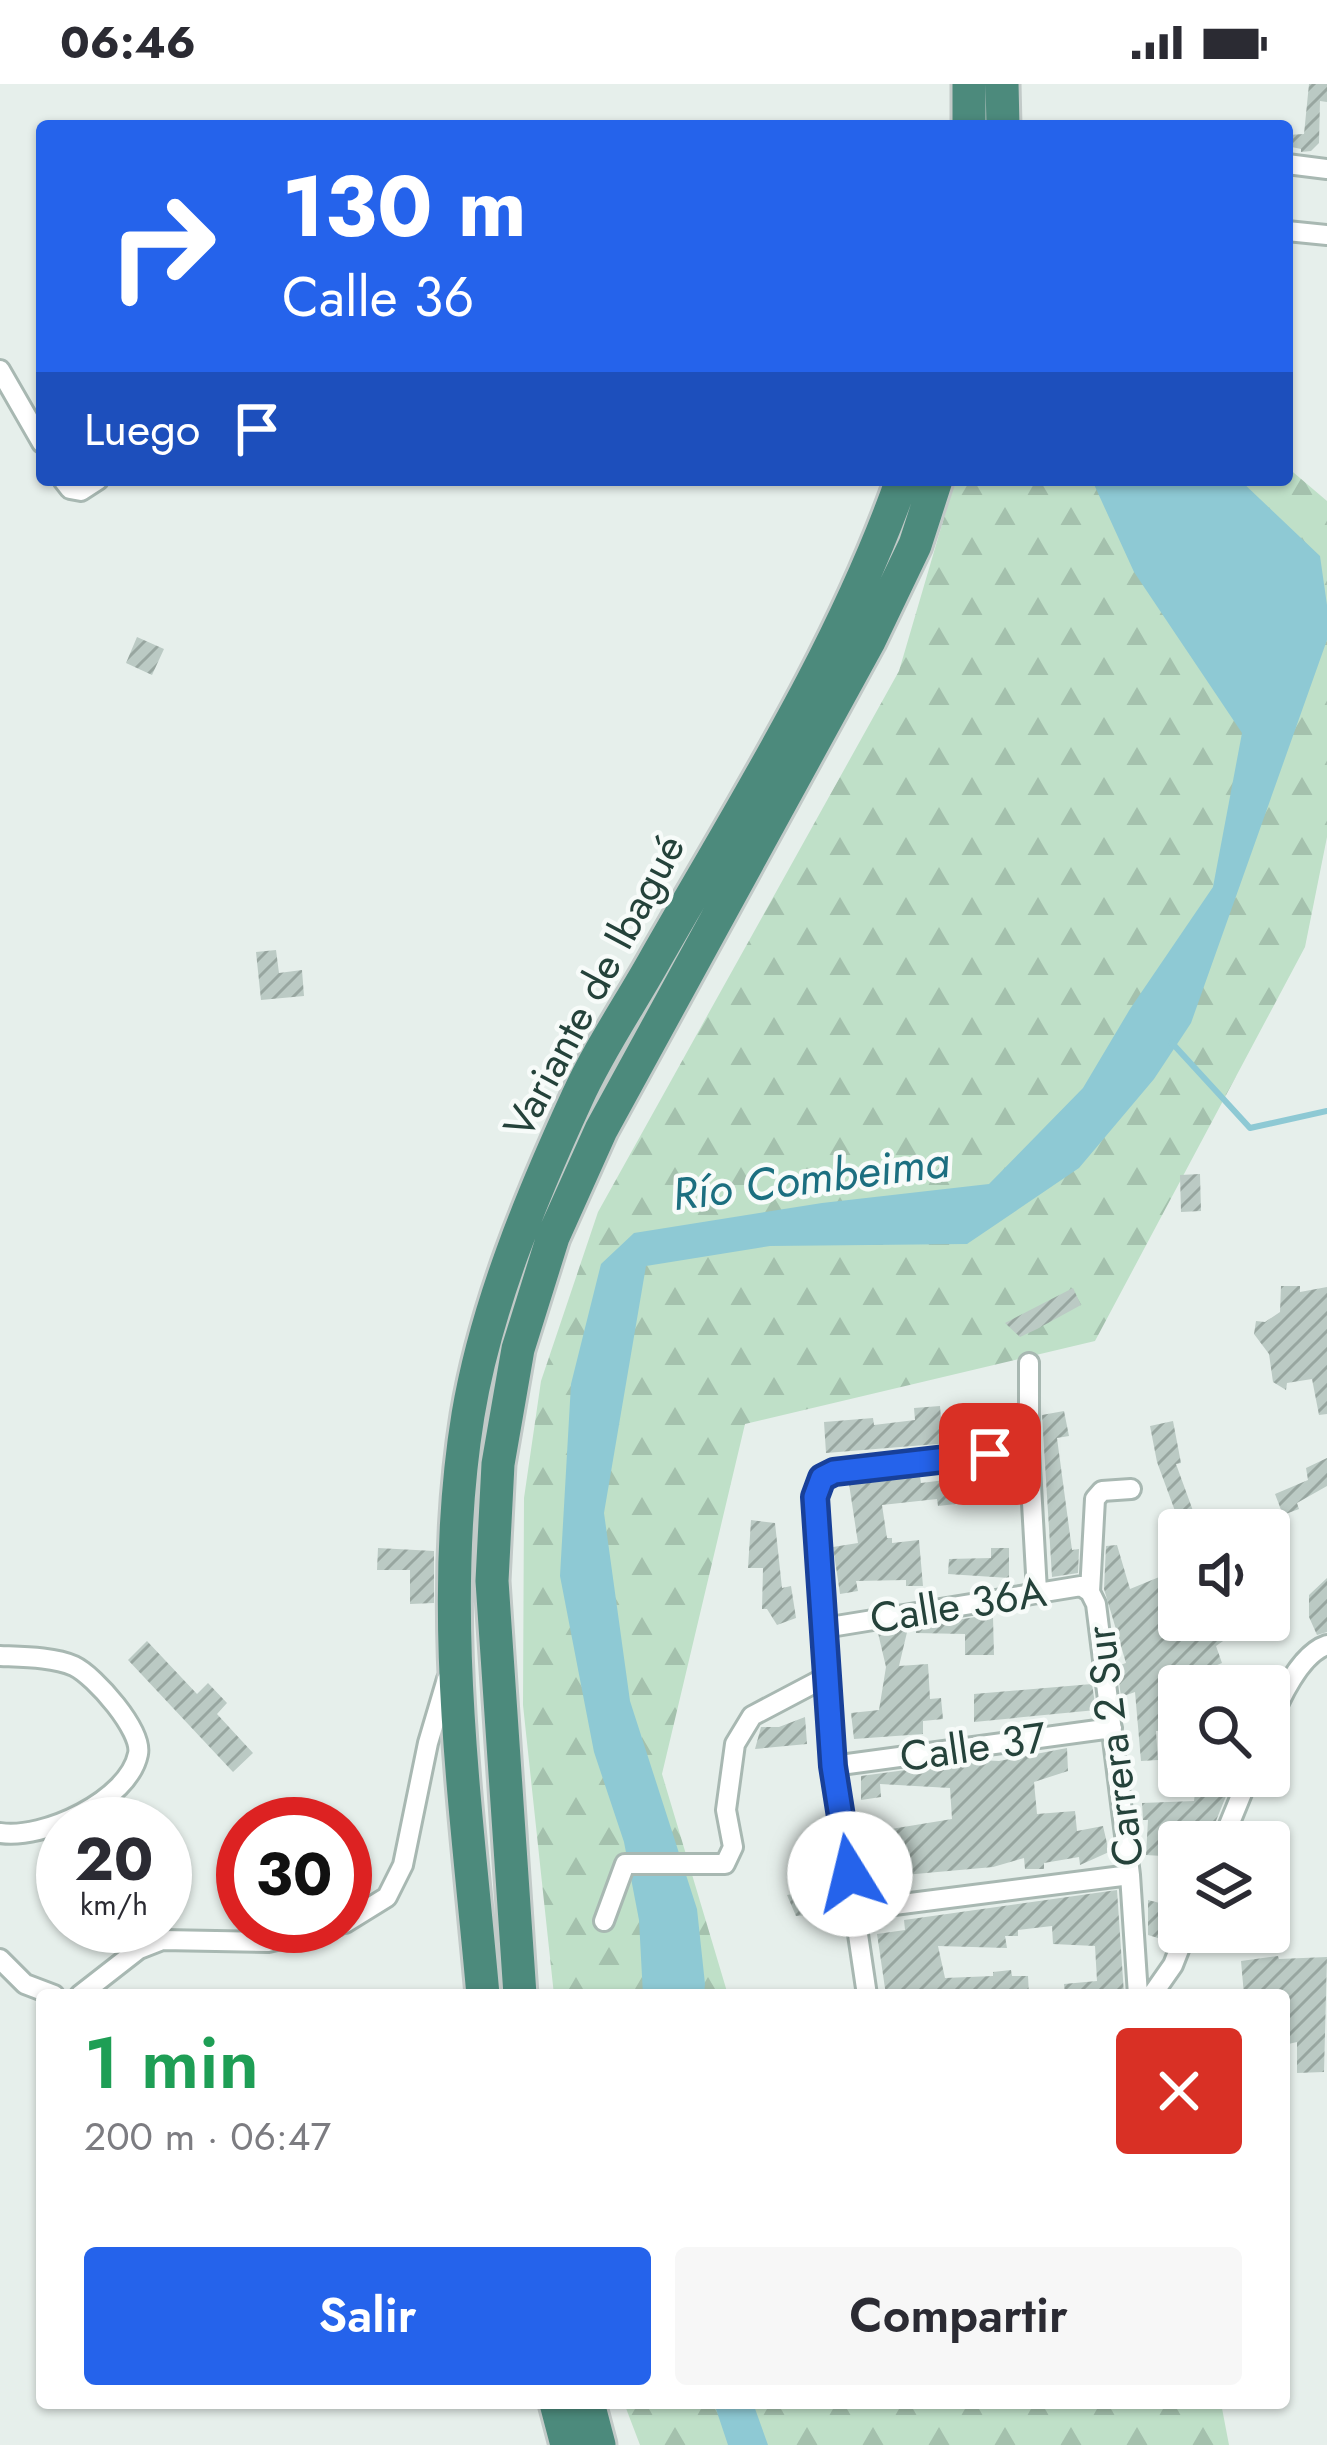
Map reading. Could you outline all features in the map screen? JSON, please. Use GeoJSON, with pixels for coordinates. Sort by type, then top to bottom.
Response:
{"type":"FeatureCollection","features":[{"type":"Feature","properties":{"kind":"highway"},"geometry":{"type":"LineString","coordinates":[[969,84],[969,120]]}},
{"type":"Feature","properties":{"kind":"highway"},"geometry":{"type":"LineString","coordinates":[[1002,84],[1003,120]]}},
{"type":"Feature","properties":{"kind":"highway","name":"Variante de Ibagué"},"geometry":{"type":"LineString","coordinates":[[482,1989],[454,1658],[468,1415],[491,1321],[521,1229],[578,1095],[840,626],[900,486]]}},
{"type":"Feature","properties":{"kind":"highway","name":"Variante de Ibagué"},"geometry":{"type":"LineString","coordinates":[[520,1989],[492,1581],[498,1464],[518,1349],[553,1237],[601,1130],[869,641],[915,544],[934,486]]}},
{"type":"Feature","properties":{"kind":"highway"},"geometry":{"type":"LineString","coordinates":[[558,2409],[567,2445]]}},
{"type":"Feature","properties":{"kind":"highway"},"geometry":{"type":"LineString","coordinates":[[590,2409],[599,2445]]}},
{"type":"Feature","properties":{"kind":"street"},"geometry":{"type":"LineString","coordinates":[[1293,169],[1327,169]]}},
{"type":"Feature","properties":{"kind":"street"},"geometry":{"type":"LineString","coordinates":[[1293,231],[1327,235]]}},
{"type":"Feature","properties":{"kind":"street"},"geometry":{"type":"LineString","coordinates":[[0,370],[36,433]]}},
{"type":"Feature","properties":{"kind":"street","name":"Carrera 2 Sur"},"geometry":{"type":"LineString","coordinates":[[1029,1363],[1037,1591]]}},
{"type":"Feature","properties":{"kind":"street"},"geometry":{"type":"LineString","coordinates":[[866,1989],[833,1766],[815,1497],[822,1478],[834,1472],[1029,1450]]}},
{"type":"Feature","properties":{"kind":"street","name":"Carrera 2 Sur"},"geometry":{"type":"LineString","coordinates":[[1131,1489],[1102,1492],[1095,1499],[1090,1592],[1096,1604],[1130,1875],[1138,1989]]}},
{"type":"Feature","properties":{"kind":"street","name":"Calle 36A"},"geometry":{"type":"LineString","coordinates":[[824,1628],[1037,1591],[1081,1586],[1090,1592]]}},
{"type":"Feature","properties":{"kind":"street"},"geometry":{"type":"LineString","coordinates":[[1290,1688],[1321,1647]]}},
{"type":"Feature","properties":{"kind":"street"},"geometry":{"type":"LineString","coordinates":[[0,1656],[76,1667],[113,1702],[139,1740],[130,1773],[86,1812],[40,1830],[0,1833]]}},
{"type":"Feature","properties":{"kind":"street"},"geometry":{"type":"LineString","coordinates":[[372,1906],[387,1897],[403,1865],[428,1743],[454,1658]]}},
{"type":"Feature","properties":{"kind":"street","name":"Calle 36A"},"geometry":{"type":"LineString","coordinates":[[604,1921],[625,1864],[725,1864],[734,1837],[726,1810],[735,1744],[752,1715],[826,1677]]}},
{"type":"Feature","properties":{"kind":"street","name":"Calle 37"},"geometry":{"type":"LineString","coordinates":[[833,1766],[1112,1728]]}},
{"type":"Feature","properties":{"kind":"street"},"geometry":{"type":"LineString","coordinates":[[855,1910],[1130,1875]]}},
{"type":"Feature","properties":{"kind":"street"},"geometry":{"type":"LineString","coordinates":[[88,1989],[139,1949],[162,1940],[216,1941]]}},
{"type":"Feature","properties":{"kind":"street"},"geometry":{"type":"LineString","coordinates":[[1156,1989],[1178,1953]]}},
{"type":"Feature","properties":{"kind":"street"},"geometry":{"type":"LineString","coordinates":[[0,1959],[25,1984],[38,1989]]}},
{"type":"Feature","properties":{"kind":"green space"},"geometry":{"type":"Polygon","coordinates":[[[1293,472],[1327,501],[1327,837],[1305,947],[1095,1341],[745,1424],[662,1774],[726,1989],[553,1989],[523,1705],[524,1498],[541,1381],[598,1212],[899,671],[953,486],[1293,486],[1293,472]]]}},
{"type":"Feature","properties":{"kind":"green space"},"geometry":{"type":"Polygon","coordinates":[[[626,2409],[1222,2409],[1229,2445],[640,2445],[626,2409]]]}},
{"type":"Feature","properties":{"kind":"water"},"geometry":{"type":"Polygon","coordinates":[[[1095,486],[1246,486],[1320,556],[1327,605],[1327,640],[1191,1023],[1154,1079],[1079,1168],[967,1244],[770,1246],[646,1266],[604,1513],[630,1701],[697,1909],[705,1984],[705,1989],[643,1989],[639,1920],[624,1842],[594,1752],[560,1576],[571,1384],[601,1264],[634,1233],[822,1203],[989,1184],[1083,1088],[1213,887],[1242,733],[1134,572],[1095,486]]]}},
{"type":"Feature","properties":{"kind":"water"},"geometry":{"type":"Polygon","coordinates":[[[716,2409],[755,2409],[768,2445],[728,2445],[716,2409]]]}},
{"type":"Feature","properties":{"kind":"building"},"geometry":{"type":"Polygon","coordinates":[[[1309,84],[1327,84],[1327,102],[1320,101],[1319,143],[1311,151],[1293,147],[1293,135],[1304,134],[1309,84]]]}},
{"type":"Feature","properties":{"kind":"building"},"geometry":{"type":"Polygon","coordinates":[[[137,637],[164,649],[152,675],[126,663],[137,637]]]}},
{"type":"Feature","properties":{"kind":"building"},"geometry":{"type":"Polygon","coordinates":[[[276,950],[279,973],[302,970],[304,996],[261,1000],[256,952],[276,950]]]}},
{"type":"Feature","properties":{"kind":"building"},"geometry":{"type":"Polygon","coordinates":[[[1200,1174],[1201,1211],[1181,1212],[1180,1175],[1200,1174]]]}},
{"type":"Feature","properties":{"kind":"building"},"geometry":{"type":"Polygon","coordinates":[[[1281,1286],[1300,1286],[1300,1292],[1327,1287],[1327,1414],[1319,1415],[1312,1379],[1287,1383],[1286,1390],[1273,1382],[1269,1354],[1254,1334],[1256,1321],[1265,1322],[1280,1312],[1281,1286]]]}},
{"type":"Feature","properties":{"kind":"building"},"geometry":{"type":"Polygon","coordinates":[[[1073,1288],[1081,1305],[1037,1329],[1020,1337],[1005,1323],[1073,1288]]]}},
{"type":"Feature","properties":{"kind":"building"},"geometry":{"type":"Polygon","coordinates":[[[940,1406],[941,1418],[1010,1412],[1012,1438],[826,1453],[824,1422],[873,1418],[874,1425],[915,1420],[914,1408],[940,1406]]]}},
{"type":"Feature","properties":{"kind":"building"},"geometry":{"type":"Polygon","coordinates":[[[1064,1411],[1069,1436],[1057,1438],[1072,1550],[1079,1549],[1078,1573],[1052,1577],[1042,1415],[1064,1411]]]}},
{"type":"Feature","properties":{"kind":"building"},"geometry":{"type":"Polygon","coordinates":[[[1173,1421],[1181,1463],[1176,1464],[1192,1509],[1174,1509],[1150,1426],[1173,1421]]]}},
{"type":"Feature","properties":{"kind":"building"},"geometry":{"type":"Polygon","coordinates":[[[1327,1458],[1327,1486],[1297,1503],[1299,1509],[1281,1509],[1275,1494],[1308,1480],[1306,1468],[1327,1458]]]}},
{"type":"Feature","properties":{"kind":"building"},"geometry":{"type":"Polygon","coordinates":[[[920,1476],[921,1483],[953,1479],[956,1504],[938,1506],[937,1499],[882,1505],[892,1543],[919,1540],[923,1586],[906,1586],[906,1580],[856,1581],[858,1591],[840,1594],[833,1547],[858,1543],[849,1484],[920,1476]]]}},
{"type":"Feature","properties":{"kind":"building"},"geometry":{"type":"Polygon","coordinates":[[[751,1520],[775,1523],[782,1588],[791,1586],[796,1618],[777,1625],[767,1609],[762,1609],[763,1568],[748,1568],[751,1520]]]}},
{"type":"Feature","properties":{"kind":"building"},"geometry":{"type":"Polygon","coordinates":[[[1117,1545],[1130,1589],[1158,1578],[1158,1641],[1223,1641],[1216,1646],[1222,1663],[1217,1665],[1158,1665],[1158,1760],[1141,1761],[1135,1692],[1121,1697],[1117,1666],[1126,1663],[1104,1589],[1106,1546],[1117,1545]]]}},
{"type":"Feature","properties":{"kind":"building"},"geometry":{"type":"Polygon","coordinates":[[[378,1548],[434,1551],[434,1603],[410,1604],[410,1570],[377,1570],[378,1548]]]}},
{"type":"Feature","properties":{"kind":"building"},"geometry":{"type":"Polygon","coordinates":[[[991,1548],[1009,1548],[1009,1578],[948,1574],[949,1559],[991,1558],[991,1548]]]}},
{"type":"Feature","properties":{"kind":"building"},"geometry":{"type":"Polygon","coordinates":[[[1327,1578],[1327,1632],[1317,1635],[1309,1617],[1309,1595],[1327,1578]]]}},
{"type":"Feature","properties":{"kind":"building"},"geometry":{"type":"Polygon","coordinates":[[[993,1617],[994,1655],[965,1655],[965,1634],[916,1633],[916,1627],[993,1617]]]}},
{"type":"Feature","properties":{"kind":"building"},"geometry":{"type":"Polygon","coordinates":[[[908,1628],[899,1666],[928,1664],[930,1699],[941,1698],[943,1719],[923,1721],[923,1734],[854,1739],[851,1713],[879,1710],[886,1667],[878,1633],[908,1628]]]}},
{"type":"Feature","properties":{"kind":"building"},"geometry":{"type":"Polygon","coordinates":[[[147,1641],[197,1694],[208,1683],[227,1703],[217,1714],[253,1753],[233,1772],[128,1660],[147,1641]]]}},
{"type":"Feature","properties":{"kind":"building"},"geometry":{"type":"Polygon","coordinates":[[[1092,1684],[1096,1710],[974,1722],[974,1694],[1092,1684]]]}},
{"type":"Feature","properties":{"kind":"building"},"geometry":{"type":"Polygon","coordinates":[[[805,1717],[807,1744],[755,1749],[761,1727],[779,1727],[805,1717]]]}},
{"type":"Feature","properties":{"kind":"building"},"geometry":{"type":"Polygon","coordinates":[[[1067,1748],[1068,1771],[1034,1782],[1037,1814],[1075,1811],[1077,1831],[1103,1826],[1109,1852],[1080,1865],[1079,1857],[1044,1863],[1044,1869],[1025,1869],[1024,1858],[993,1867],[893,1876],[868,1885],[866,1829],[952,1819],[950,1788],[880,1784],[881,1797],[861,1800],[861,1776],[999,1761],[1067,1748]]]}},
{"type":"Feature","properties":{"kind":"building"},"geometry":{"type":"Polygon","coordinates":[[[1194,1797],[1226,1797],[1216,1821],[1158,1821],[1158,1856],[1146,1855],[1148,1820],[1143,1820],[1142,1803],[1194,1801],[1194,1797]]]}},
{"type":"Feature","properties":{"kind":"building"},"geometry":{"type":"Polygon","coordinates":[[[811,1828],[828,1828],[835,1873],[832,1906],[819,1914],[796,1916],[787,1895],[805,1892],[804,1871],[826,1871],[811,1828]]]}},
{"type":"Feature","properties":{"kind":"building"},"geometry":{"type":"Polygon","coordinates":[[[1117,1890],[1124,1989],[1064,1989],[1064,1984],[1097,1981],[1095,1946],[1053,1944],[1052,1926],[1005,1936],[1007,1948],[938,1946],[945,1978],[993,1976],[993,1972],[1011,1970],[1012,1976],[1028,1976],[1029,1989],[885,1989],[877,1934],[905,1930],[904,1920],[1117,1890]]]}},
{"type":"Feature","properties":{"kind":"building"},"geometry":{"type":"Polygon","coordinates":[[[1148,1900],[1158,1903],[1158,1938],[1148,1935],[1148,1900]]]}},
{"type":"Feature","properties":{"kind":"building"},"geometry":{"type":"Polygon","coordinates":[[[1327,1957],[1324,2072],[1297,2073],[1297,2042],[1290,2044],[1290,1989],[1243,1989],[1241,1961],[1327,1957]]]}},
{"type":"Feature","properties":{"kind":"waterway"},"geometry":{"type":"LineString","coordinates":[[1172,1043],[1250,1128],[1327,1111]]}},
{"type":"Feature","properties":{"kind":"route"},"geometry":{"type":"LineString","coordinates":[[850,1874],[833,1766],[815,1497],[822,1478],[834,1472],[990,1454]]}},
{"type":"Feature","properties":{"kind":"water label","name":"Río Combeima"},"geometry":{"type":"Point","coordinates":[811,1178]}}]}
